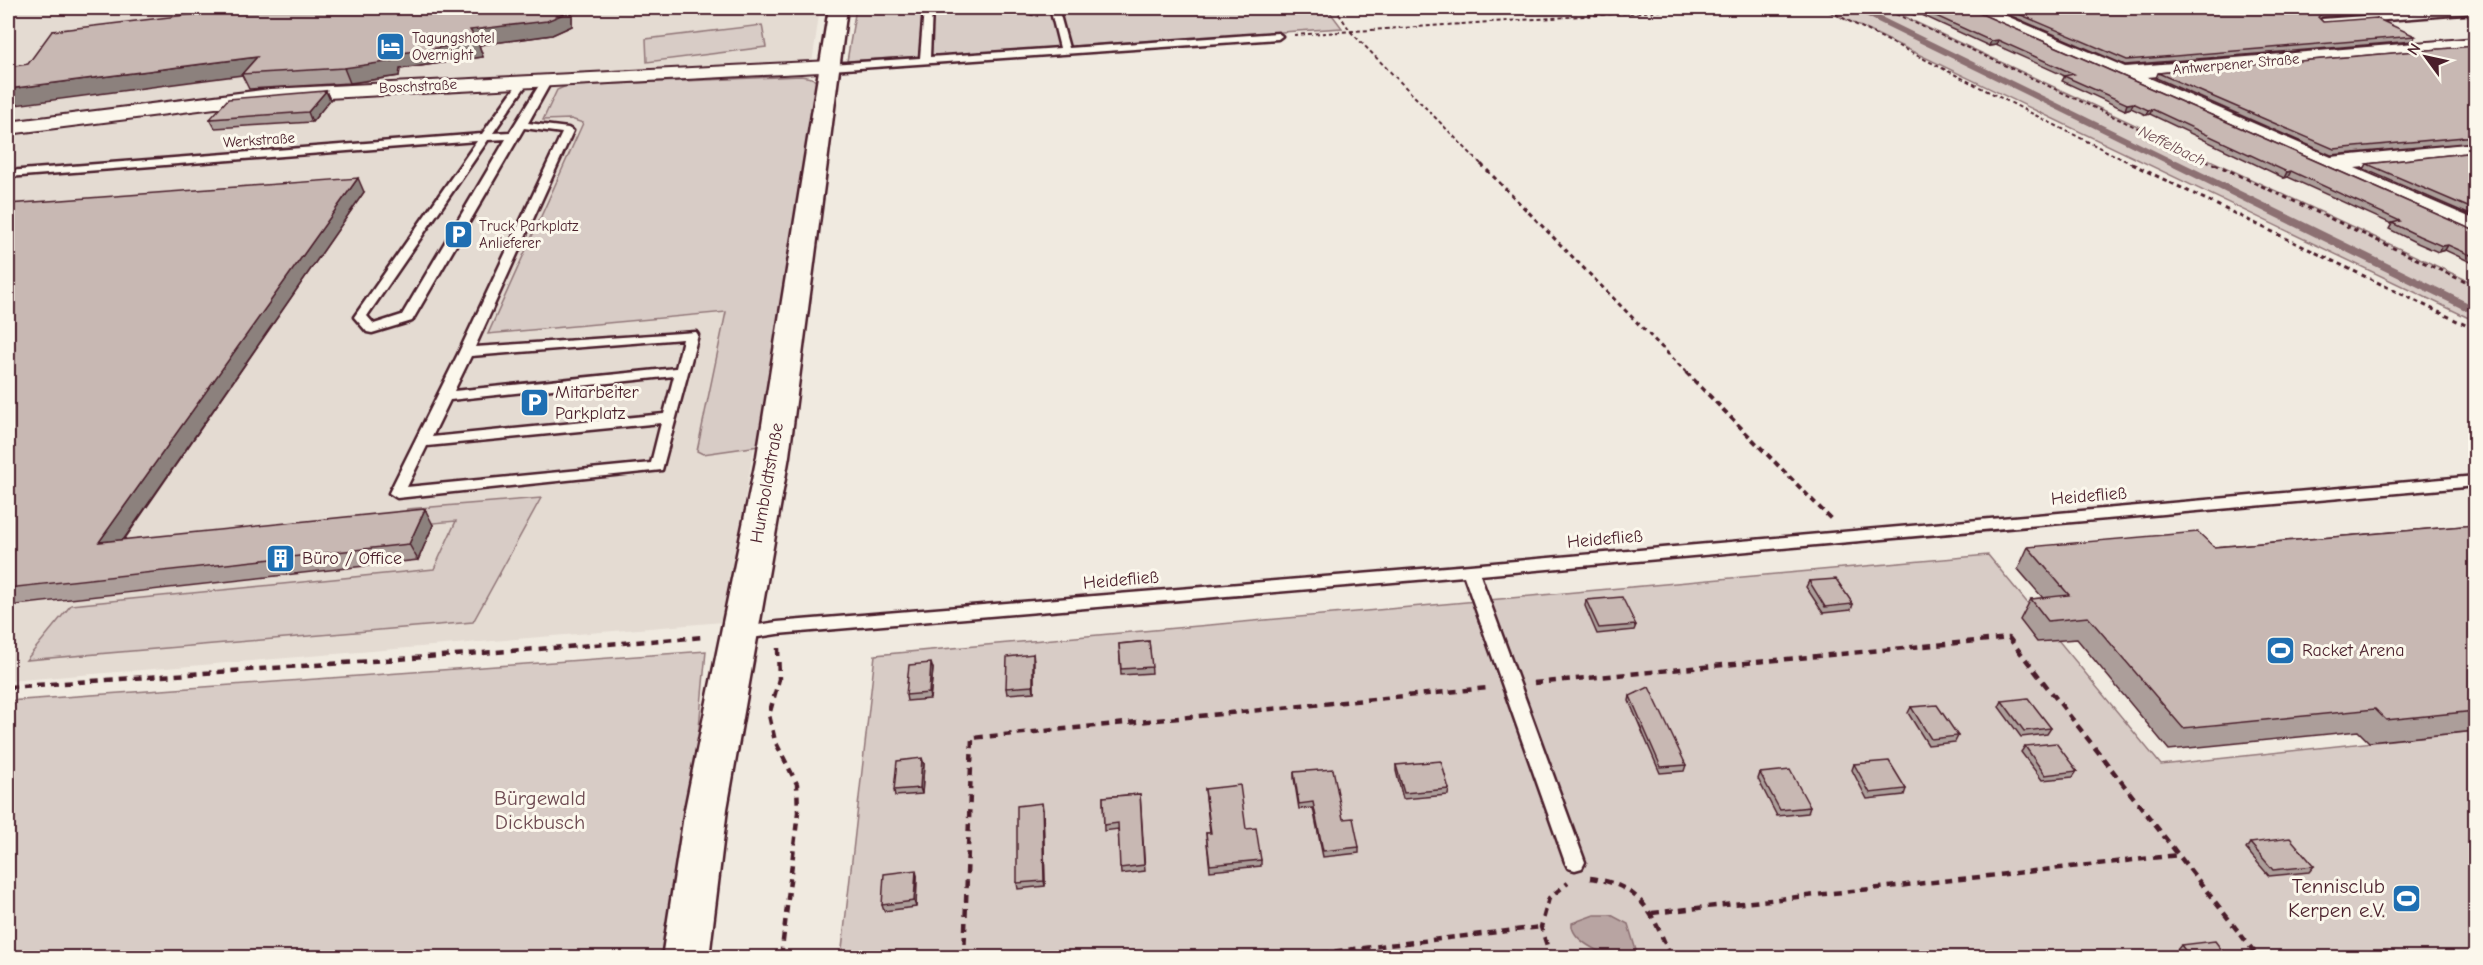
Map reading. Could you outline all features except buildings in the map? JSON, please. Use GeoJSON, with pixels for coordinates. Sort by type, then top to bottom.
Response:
{"type":"FeatureCollection","features":[{"type":"Feature","properties":{"kind":"street","name":"Humboldtstraße"},"geometry":{"type":"LineString","coordinates":[[685,957],[706,809],[757,631],[773,456],[838,8]]}},
{"type":"Feature","properties":{"kind":"street","name":"Antwerpener Straße"},"geometry":{"type":"LineString","coordinates":[[1974,8],[2475,229]]}},
{"type":"Feature","properties":{"kind":"street"},"geometry":{"type":"LineString","coordinates":[[2471,8],[2475,10]]}},
{"type":"Feature","properties":{"kind":"street","name":"Antwerpener Straße"},"geometry":{"type":"LineString","coordinates":[[2120,74],[2475,43]]}},
{"type":"Feature","properties":{"kind":"street","name":"Boschstraße"},"geometry":{"type":"LineString","coordinates":[[8,128],[270,94],[831,67]]}},
{"type":"Feature","properties":{"kind":"street","name":"Antwerpener Straße"},"geometry":{"type":"LineString","coordinates":[[2325,164],[2475,149]]}},
{"type":"Feature","properties":{"kind":"lane"},"geometry":{"type":"LineString","coordinates":[[925,60],[928,8]]}},
{"type":"Feature","properties":{"kind":"lane"},"geometry":{"type":"LineString","coordinates":[[1054,8],[1065,50]]}},
{"type":"Feature","properties":{"kind":"lane"},"geometry":{"type":"LineString","coordinates":[[2322,22],[2475,10]]}},
{"type":"Feature","properties":{"kind":"lane"},"geometry":{"type":"LineString","coordinates":[[831,67],[1278,36]]}},
{"type":"Feature","properties":{"kind":"lane"},"geometry":{"type":"LineString","coordinates":[[524,81],[360,317],[372,329],[406,318],[513,135],[523,125],[537,93],[547,80]]}},
{"type":"Feature","properties":{"kind":"lane"},"geometry":{"type":"LineString","coordinates":[[466,352],[692,335],[657,467],[397,493],[466,352],[568,131],[523,125]]}},
{"type":"Feature","properties":{"kind":"lane","name":"Werkstraße"},"geometry":{"type":"LineString","coordinates":[[8,174],[513,135]]}},
{"type":"Feature","properties":{"kind":"lane"},"geometry":{"type":"LineString","coordinates":[[445,396],[682,371]]}},
{"type":"Feature","properties":{"kind":"lane"},"geometry":{"type":"LineString","coordinates":[[422,442],[670,418]]}},
{"type":"Feature","properties":{"kind":"lane","name":"Heidefließ"},"geometry":{"type":"LineString","coordinates":[[757,631],[2475,481]]}},
{"type":"Feature","properties":{"kind":"lane"},"geometry":{"type":"LineString","coordinates":[[1470,570],[1509,685],[1578,871]]}},
{"type":"Feature","properties":{"kind":"path"},"geometry":{"type":"LineString","coordinates":[[984,8],[1057,19]]}},
{"type":"Feature","properties":{"kind":"path"},"geometry":{"type":"LineString","coordinates":[[1009,11],[1017,8]]}},
{"type":"Feature","properties":{"kind":"path"},"geometry":{"type":"LineString","coordinates":[[1335,8],[1350,32],[1827,513],[1843,537]]}},
{"type":"Feature","properties":{"kind":"path"},"geometry":{"type":"LineString","coordinates":[[1278,36],[1704,8]]}},
{"type":"Feature","properties":{"kind":"path"},"geometry":{"type":"LineString","coordinates":[[1823,8],[2128,162],[2475,330]]}},
{"type":"Feature","properties":{"kind":"path"},"geometry":{"type":"LineString","coordinates":[[1883,8],[2475,287]]}},
{"type":"Feature","properties":{"kind":"path"},"geometry":{"type":"LineString","coordinates":[[8,687],[521,652],[757,631],[779,679],[769,715],[775,741],[797,784],[798,812],[781,957]]}},
{"type":"Feature","properties":{"kind":"path"},"geometry":{"type":"LineString","coordinates":[[964,957],[972,738],[2009,638],[2259,957]]}},
{"type":"Feature","properties":{"kind":"path"},"geometry":{"type":"LineString","coordinates":[[1652,913],[2179,855]]}},
{"type":"Feature","properties":{"kind":"path"},"geometry":{"type":"LineString","coordinates":[[1578,871],[1592,878],[1614,883],[1638,895],[1652,913],[1671,957]]}},
{"type":"Feature","properties":{"kind":"path"},"geometry":{"type":"LineString","coordinates":[[1551,957],[1541,927],[1549,898],[1570,881]]}},
{"type":"Feature","properties":{"kind":"path"},"geometry":{"type":"LineString","coordinates":[[1279,957],[1541,927]]}},
{"type":"Feature","properties":{"kind":"shaded area"},"geometry":{"type":"Polygon","coordinates":[[[8,8],[820,8],[768,369],[723,622],[8,681],[8,8]]]}},
{"type":"Feature","properties":{"kind":"shaded area"},"geometry":{"type":"Polygon","coordinates":[[[1594,915],[1611,915],[1628,924],[1638,957],[1618,958],[1596,950],[1582,941],[1576,935],[1572,923],[1594,915]]]}},
{"type":"Feature","properties":{"kind":"green space"},"geometry":{"type":"Polygon","coordinates":[[[856,8],[1327,8],[1342,28],[847,61],[856,8]]]}},
{"type":"Feature","properties":{"kind":"green space"},"geometry":{"type":"Polygon","coordinates":[[[1822,8],[1890,8],[1913,21],[2475,284],[2475,321],[1822,8]]]}},
{"type":"Feature","properties":{"kind":"green space"},"geometry":{"type":"Polygon","coordinates":[[[762,25],[766,47],[647,62],[646,39],[762,25]]]}},
{"type":"Feature","properties":{"kind":"green space"},"geometry":{"type":"Polygon","coordinates":[[[801,76],[812,78],[819,84],[759,446],[703,454],[697,451],[726,312],[488,334],[583,123],[571,119],[543,120],[557,90],[566,86],[801,76]]]}},
{"type":"Feature","properties":{"kind":"green space"},"geometry":{"type":"Polygon","coordinates":[[[541,498],[473,622],[26,660],[71,605],[434,569],[456,521],[398,526],[407,509],[541,498]]]}},
{"type":"Feature","properties":{"kind":"green space"},"geometry":{"type":"Polygon","coordinates":[[[1988,555],[2161,765],[2475,731],[2475,957],[841,958],[875,655],[1988,555]]]}},
{"type":"Feature","properties":{"kind":"green space","name":"Bürgewald Dickbusch"},"geometry":{"type":"Polygon","coordinates":[[[706,651],[691,816],[663,957],[8,958],[8,701],[706,651]]]}},
{"type":"Feature","properties":{"kind":"waterway","name":"Neffelbach"},"geometry":{"type":"LineString","coordinates":[[1856,8],[2179,166]]}},
{"type":"Feature","properties":{"kind":"waterway","name":"Neffelbach"},"geometry":{"type":"LineString","coordinates":[[2176,164],[2476,311]]}},
{"type":"Feature","properties":{"kind":"place","name":"Tagungshotel Overnight"},"geometry":{"type":"Point","coordinates":[391,47]}},
{"type":"Feature","properties":{"kind":"place","name":"Truck Parkplatz Anlieferer"},"geometry":{"type":"Point","coordinates":[458,235]}},
{"type":"Feature","properties":{"kind":"place","name":"Mitarbeiter Parkplatz"},"geometry":{"type":"Point","coordinates":[534,402]}},
{"type":"Feature","properties":{"kind":"place","name":"Büro / Office"},"geometry":{"type":"Point","coordinates":[281,558]}},
{"type":"Feature","properties":{"kind":"place","name":"Racket Arena"},"geometry":{"type":"Point","coordinates":[2281,650]}},
{"type":"Feature","properties":{"kind":"place","name":"Tennisclub Kerpen e.V."},"geometry":{"type":"Point","coordinates":[2406,898]}}]}
